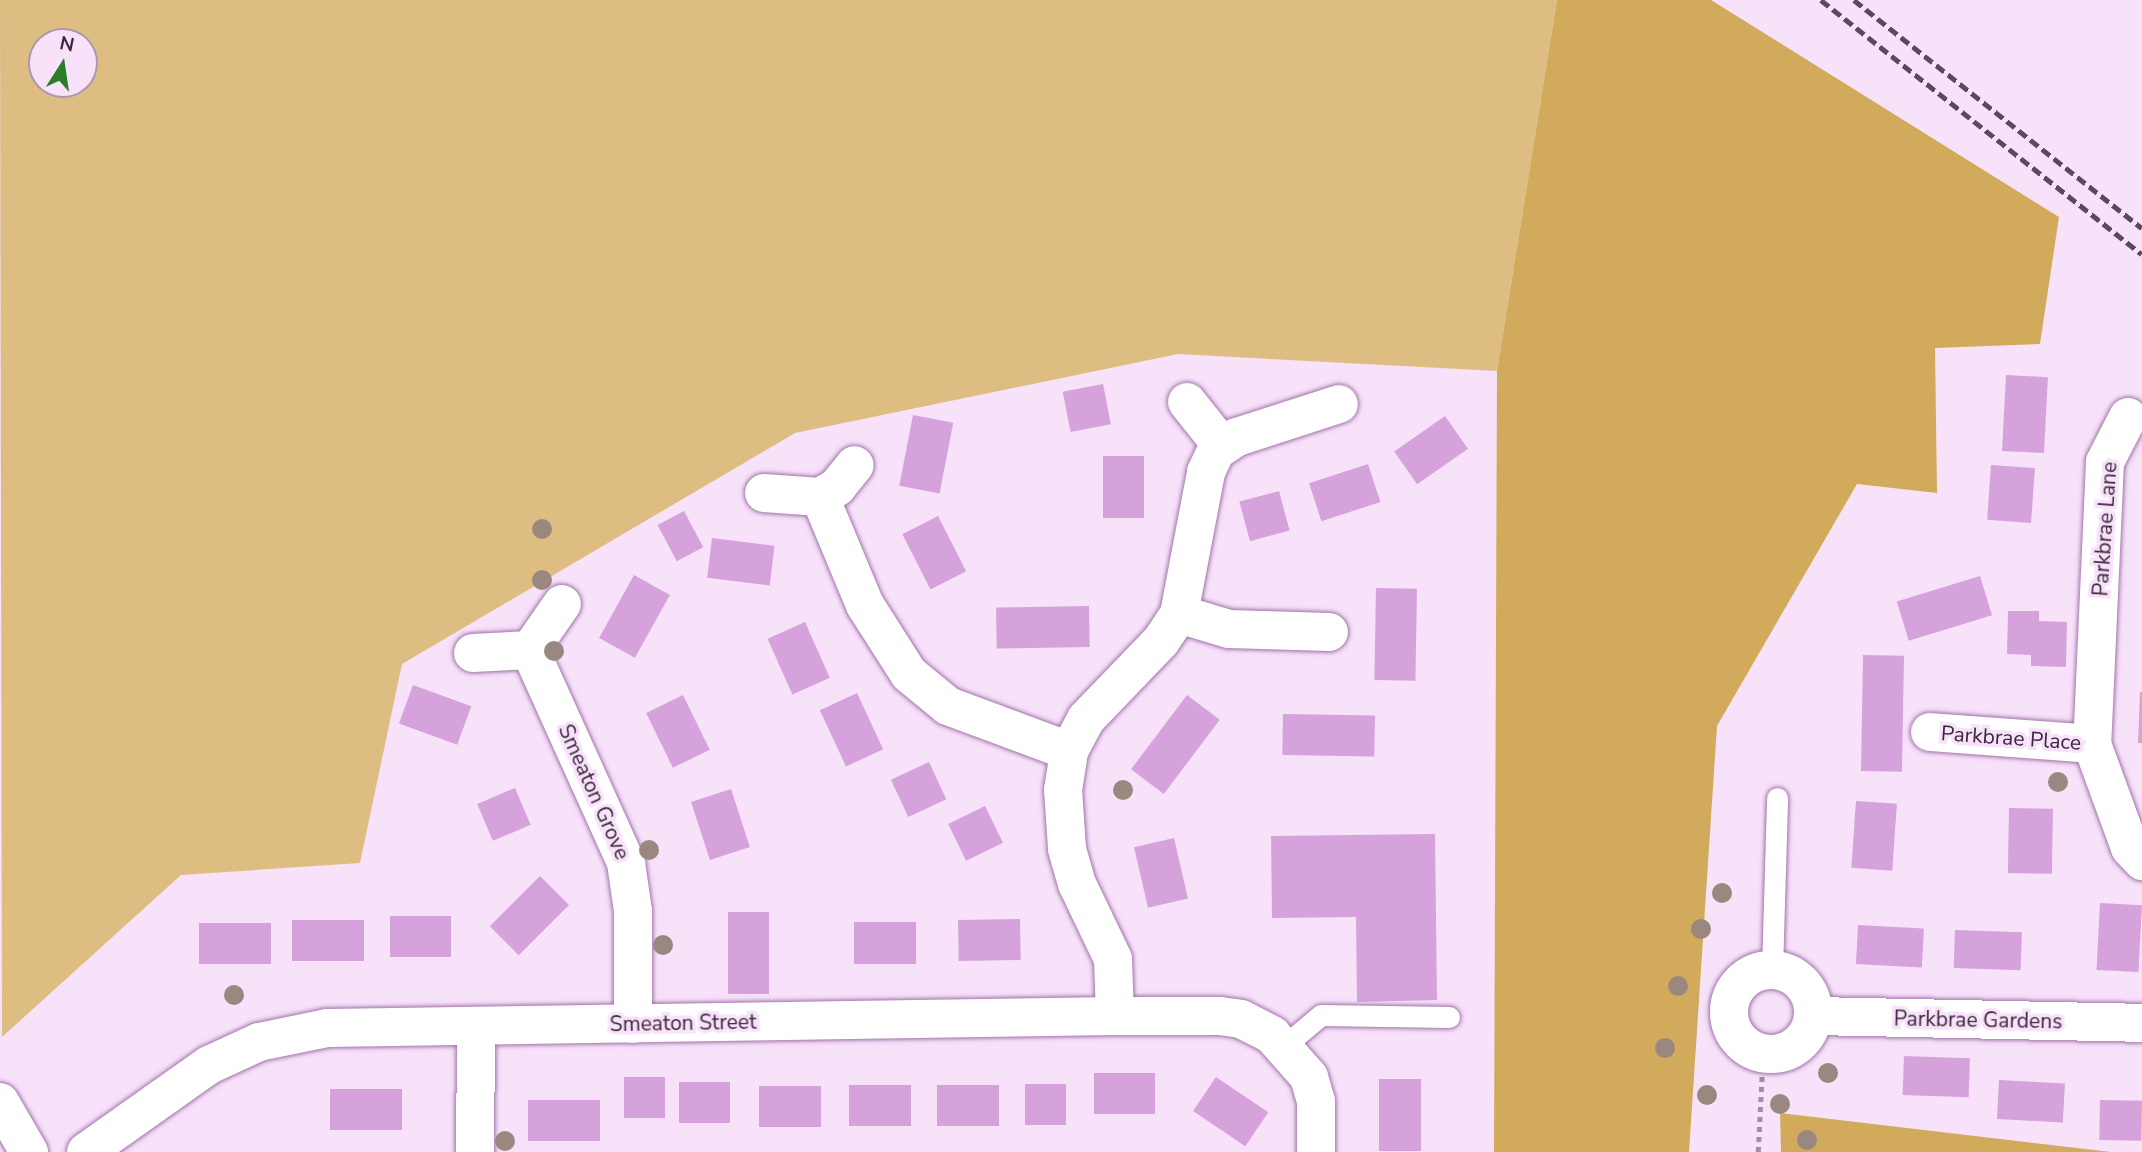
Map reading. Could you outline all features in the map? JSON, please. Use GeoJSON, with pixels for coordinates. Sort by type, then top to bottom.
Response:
{"type":"FeatureCollection","features":[{"type":"Feature","properties":{"kind":"street"},"geometry":{"type":"LineString","coordinates":[[1187,402],[1222,446]]}},
{"type":"Feature","properties":{"kind":"street"},"geometry":{"type":"LineString","coordinates":[[1115,1016],[1113,959],[1077,884],[1067,848],[1063,790],[1069,751],[1086,719],[1161,641],[1179,614],[1206,472],[1222,446],[1339,404]]}},
{"type":"Feature","properties":{"kind":"street","name":"Parkbrae Lane"},"geometry":{"type":"LineString","coordinates":[[2097,646],[2105,462],[2127,417]]}},
{"type":"Feature","properties":{"kind":"street"},"geometry":{"type":"LineString","coordinates":[[764,493],[820,497],[837,487],[855,465]]}},
{"type":"Feature","properties":{"kind":"street"},"geometry":{"type":"LineString","coordinates":[[820,497],[865,605],[909,674],[948,706],[1069,751]]}},
{"type":"Feature","properties":{"kind":"street"},"geometry":{"type":"LineString","coordinates":[[473,653],[530,650],[562,604]]}},
{"type":"Feature","properties":{"kind":"street"},"geometry":{"type":"LineString","coordinates":[[1179,614],[1229,629],[1329,632]]}},
{"type":"Feature","properties":{"kind":"street","name":"Parkbrae Place"},"geometry":{"type":"LineString","coordinates":[[2097,646],[2092,744],[2130,848],[2142,861]]}},
{"type":"Feature","properties":{"kind":"street","name":"Smeaton Grove"},"geometry":{"type":"LineString","coordinates":[[530,650],[626,863],[633,911],[632,1024]]}},
{"type":"Feature","properties":{"kind":"street","name":"Parkbrae Place"},"geometry":{"type":"LineString","coordinates":[[1930,732],[2092,744]]}},
{"type":"Feature","properties":{"kind":"street"},"geometry":{"type":"LineString","coordinates":[[1772,970],[1786,972],[1807,989],[1814,1016],[1802,1042],[1777,1055],[1763,1054],[1739,1040],[1728,1014],[1730,1000],[1741,983],[1758,971],[1772,970]]}},
{"type":"Feature","properties":{"kind":"street","name":"Smeaton Street"},"geometry":{"type":"LineString","coordinates":[[86,1152],[182,1080],[259,1042],[327,1028],[1115,1016],[1241,1019],[1259,1026],[1292,1054]]}},
{"type":"Feature","properties":{"kind":"street","name":"Parkbrae Gardens"},"geometry":{"type":"LineString","coordinates":[[1814,1016],[2142,1023]]}},
{"type":"Feature","properties":{"kind":"street"},"geometry":{"type":"LineString","coordinates":[[475,1152],[476,1026]]}},
{"type":"Feature","properties":{"kind":"street"},"geometry":{"type":"LineString","coordinates":[[1292,1054],[1316,1101],[1316,1152]]}},
{"type":"Feature","properties":{"kind":"street"},"geometry":{"type":"LineString","coordinates":[[0,1102],[29,1152]]}},
{"type":"Feature","properties":{"kind":"lane"},"geometry":{"type":"LineString","coordinates":[[1772,970],[1777,798]]}},
{"type":"Feature","properties":{"kind":"lane"},"geometry":{"type":"LineString","coordinates":[[1292,1054],[1321,1015],[1449,1017]]}},
{"type":"Feature","properties":{"kind":"path"},"geometry":{"type":"LineString","coordinates":[[1759,1152],[1763,1054]]}},
{"type":"Feature","properties":{"kind":"shaded area"},"geometry":{"type":"Polygon","coordinates":[[[0,0],[1557,0],[1497,371],[1178,354],[795,433],[402,664],[360,863],[181,875],[2,1037],[0,0]]]}},
{"type":"Feature","properties":{"kind":"shaded area"},"geometry":{"type":"Polygon","coordinates":[[[1557,0],[1711,0],[2059,217],[2040,344],[1935,348],[1937,493],[1857,484],[1717,726],[1689,1152],[1494,1152],[1497,371],[1557,0]]]}},
{"type":"Feature","properties":{"kind":"shaded area"},"geometry":{"type":"Polygon","coordinates":[[[1780,1113],[2111,1152],[1781,1152],[1780,1113]]]}},
{"type":"Feature","properties":{"kind":"building"},"geometry":{"type":"Polygon","coordinates":[[[2006,375],[2048,377],[2044,453],[2002,451],[2006,375]]]}},
{"type":"Feature","properties":{"kind":"building"},"geometry":{"type":"Polygon","coordinates":[[[1103,384],[1111,424],[1071,432],[1063,392],[1103,384]]]}},
{"type":"Feature","properties":{"kind":"building"},"geometry":{"type":"Polygon","coordinates":[[[913,415],[953,423],[940,494],[899,486],[913,415]]]}},
{"type":"Feature","properties":{"kind":"building"},"geometry":{"type":"Polygon","coordinates":[[[1445,416],[1468,449],[1417,484],[1394,452],[1445,416]]]}},
{"type":"Feature","properties":{"kind":"building"},"geometry":{"type":"Polygon","coordinates":[[[1103,456],[1144,456],[1144,518],[1103,518],[1103,456]]]}},
{"type":"Feature","properties":{"kind":"building"},"geometry":{"type":"Polygon","coordinates":[[[1368,464],[1380,502],[1321,521],[1309,483],[1368,464]]]}},
{"type":"Feature","properties":{"kind":"building"},"geometry":{"type":"Polygon","coordinates":[[[1991,465],[2035,468],[2031,523],[1987,520],[1991,465]]]}},
{"type":"Feature","properties":{"kind":"building"},"geometry":{"type":"Polygon","coordinates":[[[1279,491],[1290,531],[1250,541],[1239,502],[1279,491]]]}},
{"type":"Feature","properties":{"kind":"building"},"geometry":{"type":"Polygon","coordinates":[[[684,511],[703,547],[677,561],[658,525],[684,511]]]}},
{"type":"Feature","properties":{"kind":"building"},"geometry":{"type":"Polygon","coordinates":[[[938,516],[966,571],[931,589],[902,534],[938,516]]]}},
{"type":"Feature","properties":{"kind":"building"},"geometry":{"type":"Polygon","coordinates":[[[712,538],[775,546],[770,585],[707,578],[712,538]]]}},
{"type":"Feature","properties":{"kind":"building"},"geometry":{"type":"Polygon","coordinates":[[[634,575],[670,595],[635,658],[599,638],[634,575]]]}},
{"type":"Feature","properties":{"kind":"building"},"geometry":{"type":"Polygon","coordinates":[[[1980,576],[1992,615],[1909,641],[1897,601],[1980,576]]]}},
{"type":"Feature","properties":{"kind":"building"},"geometry":{"type":"Polygon","coordinates":[[[1376,588],[1417,589],[1415,681],[1374,680],[1376,588]]]}},
{"type":"Feature","properties":{"kind":"building"},"geometry":{"type":"Polygon","coordinates":[[[1089,606],[1090,647],[997,649],[996,608],[1089,606]]]}},
{"type":"Feature","properties":{"kind":"building"},"geometry":{"type":"Polygon","coordinates":[[[2008,611],[2039,611],[2039,621],[2067,622],[2066,667],[2031,666],[2031,655],[2007,654],[2008,611]]]}},
{"type":"Feature","properties":{"kind":"building"},"geometry":{"type":"Polygon","coordinates":[[[805,622],[830,678],[792,694],[768,639],[805,622]]]}},
{"type":"Feature","properties":{"kind":"building"},"geometry":{"type":"Polygon","coordinates":[[[1863,655],[1904,656],[1902,772],[1861,771],[1863,655]]]}},
{"type":"Feature","properties":{"kind":"building"},"geometry":{"type":"Polygon","coordinates":[[[413,685],[471,706],[457,745],[399,724],[413,685]]]}},
{"type":"Feature","properties":{"kind":"building"},"geometry":{"type":"Polygon","coordinates":[[[2140,692],[2142,743],[2138,743],[2140,692]]]}},
{"type":"Feature","properties":{"kind":"building"},"geometry":{"type":"Polygon","coordinates":[[[857,693],[883,749],[846,767],[820,710],[857,693]]]}},
{"type":"Feature","properties":{"kind":"building"},"geometry":{"type":"Polygon","coordinates":[[[683,695],[710,750],[673,768],[646,713],[683,695]]]}},
{"type":"Feature","properties":{"kind":"building"},"geometry":{"type":"Polygon","coordinates":[[[1187,695],[1220,720],[1164,794],[1131,769],[1187,695]]]}},
{"type":"Feature","properties":{"kind":"building"},"geometry":{"type":"Polygon","coordinates":[[[1283,714],[1375,716],[1374,757],[1282,755],[1283,714]]]}},
{"type":"Feature","properties":{"kind":"building"},"geometry":{"type":"Polygon","coordinates":[[[929,762],[946,799],[908,817],[891,780],[929,762]]]}},
{"type":"Feature","properties":{"kind":"building"},"geometry":{"type":"Polygon","coordinates":[[[515,788],[531,825],[493,841],[477,804],[515,788]]]}},
{"type":"Feature","properties":{"kind":"building"},"geometry":{"type":"Polygon","coordinates":[[[731,789],[750,847],[710,860],[691,802],[731,789]]]}},
{"type":"Feature","properties":{"kind":"building"},"geometry":{"type":"Polygon","coordinates":[[[1856,801],[1897,804],[1892,871],[1851,868],[1856,801]]]}},
{"type":"Feature","properties":{"kind":"building"},"geometry":{"type":"Polygon","coordinates":[[[985,806],[1003,843],[966,861],[948,824],[985,806]]]}},
{"type":"Feature","properties":{"kind":"building"},"geometry":{"type":"Polygon","coordinates":[[[2009,808],[2053,809],[2052,874],[2008,873],[2009,808]]]}},
{"type":"Feature","properties":{"kind":"building"},"geometry":{"type":"Polygon","coordinates":[[[1435,834],[1437,1000],[1357,1002],[1356,917],[1272,918],[1271,836],[1435,834]]]}},
{"type":"Feature","properties":{"kind":"building"},"geometry":{"type":"Polygon","coordinates":[[[1174,838],[1188,898],[1148,908],[1134,847],[1174,838]]]}},
{"type":"Feature","properties":{"kind":"building"},"geometry":{"type":"Polygon","coordinates":[[[540,876],[569,905],[519,955],[490,926],[540,876]]]}},
{"type":"Feature","properties":{"kind":"building"},"geometry":{"type":"Polygon","coordinates":[[[2100,903],[2142,905],[2138,972],[2096,970],[2100,903]]]}},
{"type":"Feature","properties":{"kind":"building"},"geometry":{"type":"Polygon","coordinates":[[[728,912],[769,912],[769,994],[728,994],[728,912]]]}},
{"type":"Feature","properties":{"kind":"building"},"geometry":{"type":"Polygon","coordinates":[[[390,916],[451,916],[451,957],[390,957],[390,916]]]}},
{"type":"Feature","properties":{"kind":"building"},"geometry":{"type":"Polygon","coordinates":[[[1020,919],[1021,960],[959,961],[958,920],[1020,919]]]}},
{"type":"Feature","properties":{"kind":"building"},"geometry":{"type":"Polygon","coordinates":[[[292,920],[364,920],[364,961],[292,961],[292,920]]]}},
{"type":"Feature","properties":{"kind":"building"},"geometry":{"type":"Polygon","coordinates":[[[854,922],[916,922],[916,964],[854,964],[854,922]]]}},
{"type":"Feature","properties":{"kind":"building"},"geometry":{"type":"Polygon","coordinates":[[[199,923],[271,923],[271,964],[199,964],[199,923]]]}},
{"type":"Feature","properties":{"kind":"building"},"geometry":{"type":"Polygon","coordinates":[[[1858,925],[1924,928],[1922,967],[1856,964],[1858,925]]]}},
{"type":"Feature","properties":{"kind":"building"},"geometry":{"type":"Polygon","coordinates":[[[1955,930],[2022,932],[2021,970],[1954,968],[1955,930]]]}},
{"type":"Feature","properties":{"kind":"building"},"geometry":{"type":"Polygon","coordinates":[[[1904,1056],[1970,1058],[1969,1097],[1903,1095],[1904,1056]]]}},
{"type":"Feature","properties":{"kind":"building"},"geometry":{"type":"Polygon","coordinates":[[[1094,1073],[1155,1073],[1155,1114],[1094,1114],[1094,1073]]]}},
{"type":"Feature","properties":{"kind":"building"},"geometry":{"type":"Polygon","coordinates":[[[624,1077],[665,1077],[665,1118],[624,1118],[624,1077]]]}},
{"type":"Feature","properties":{"kind":"building"},"geometry":{"type":"Polygon","coordinates":[[[1216,1077],[1268,1112],[1245,1146],[1193,1111],[1216,1077]]]}},
{"type":"Feature","properties":{"kind":"building"},"geometry":{"type":"Polygon","coordinates":[[[1379,1079],[1421,1079],[1421,1151],[1379,1151],[1379,1079]]]}},
{"type":"Feature","properties":{"kind":"building"},"geometry":{"type":"Polygon","coordinates":[[[1999,1080],[2065,1083],[2063,1122],[1997,1119],[1999,1080]]]}},
{"type":"Feature","properties":{"kind":"building"},"geometry":{"type":"Polygon","coordinates":[[[679,1082],[730,1082],[730,1123],[679,1123],[679,1082]]]}},
{"type":"Feature","properties":{"kind":"building"},"geometry":{"type":"Polygon","coordinates":[[[1025,1084],[1066,1084],[1066,1125],[1025,1125],[1025,1084]]]}},
{"type":"Feature","properties":{"kind":"building"},"geometry":{"type":"Polygon","coordinates":[[[849,1085],[911,1085],[911,1126],[849,1126],[849,1085]]]}},
{"type":"Feature","properties":{"kind":"building"},"geometry":{"type":"Polygon","coordinates":[[[937,1085],[999,1085],[999,1126],[937,1126],[937,1085]]]}},
{"type":"Feature","properties":{"kind":"building"},"geometry":{"type":"Polygon","coordinates":[[[759,1086],[821,1086],[821,1127],[759,1127],[759,1086]]]}},
{"type":"Feature","properties":{"kind":"building"},"geometry":{"type":"Polygon","coordinates":[[[330,1089],[402,1089],[402,1130],[330,1130],[330,1089]]]}},
{"type":"Feature","properties":{"kind":"building"},"geometry":{"type":"Polygon","coordinates":[[[528,1100],[600,1100],[600,1141],[528,1141],[528,1100]]]}},
{"type":"Feature","properties":{"kind":"building"},"geometry":{"type":"Polygon","coordinates":[[[2100,1100],[2142,1101],[2141,1141],[2099,1140],[2100,1100]]]}},
{"type":"Feature","properties":{"kind":"railway"},"geometry":{"type":"LineString","coordinates":[[1821,0],[2142,254]]}},
{"type":"Feature","properties":{"kind":"railway"},"geometry":{"type":"LineString","coordinates":[[1854,0],[2142,228]]}}]}
